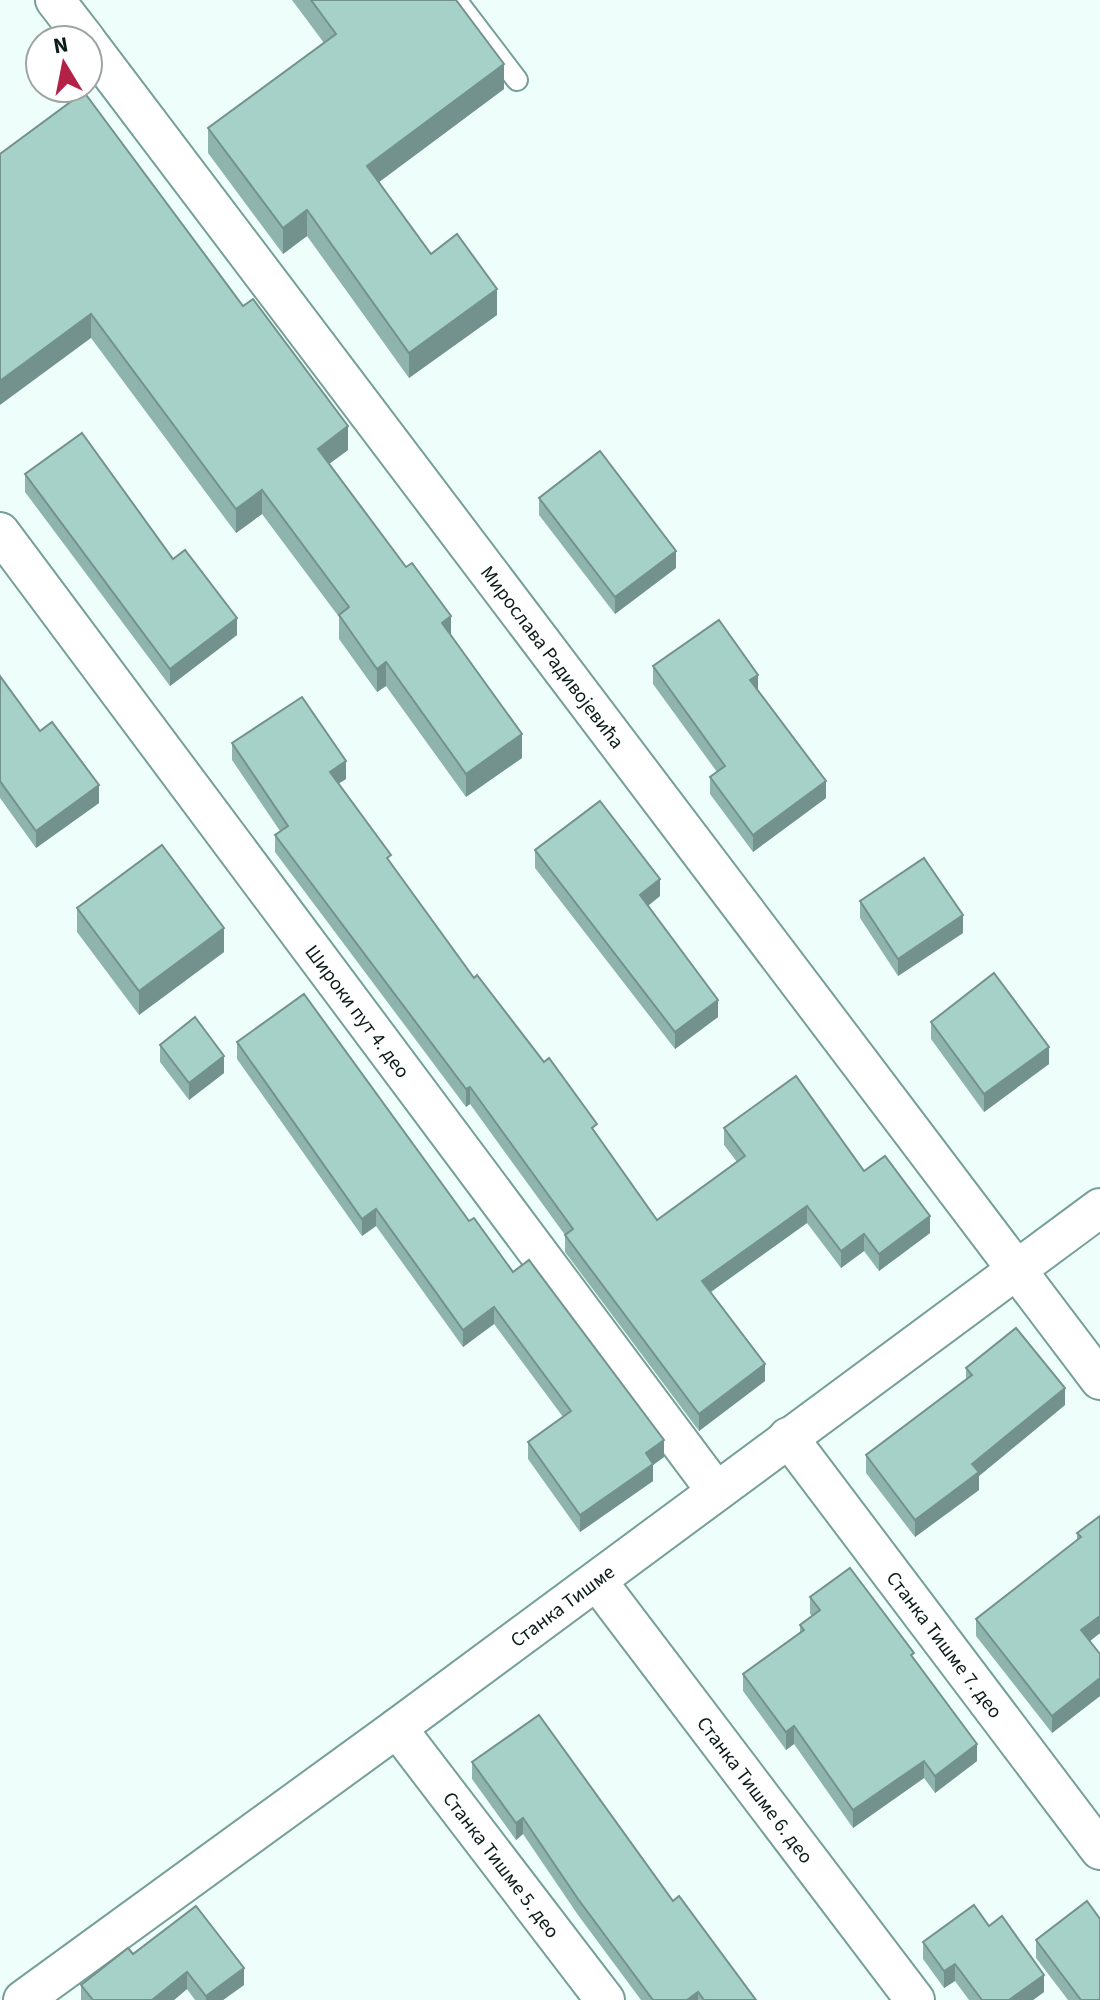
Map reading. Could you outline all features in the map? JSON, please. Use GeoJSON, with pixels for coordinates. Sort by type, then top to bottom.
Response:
{"type":"FeatureCollection","features":[{"type":"Feature","properties":{"kind":"street","name":"Мирослава Радивојевића"},"geometry":{"type":"LineString","coordinates":[[55,0],[73,24]]}},
{"type":"Feature","properties":{"kind":"street","name":"Мирослава Радивојевића"},"geometry":{"type":"LineString","coordinates":[[104,64],[1100,1380]]}},
{"type":"Feature","properties":{"kind":"street","name":"Широки пут 4. део"},"geometry":{"type":"LineString","coordinates":[[0,532],[716,1491]]}},
{"type":"Feature","properties":{"kind":"street","name":"Станка Тишме"},"geometry":{"type":"LineString","coordinates":[[33,1997],[1100,1208]]}},
{"type":"Feature","properties":{"kind":"street","name":"Станка Тишме 7. део"},"geometry":{"type":"LineString","coordinates":[[788,1437],[1100,1850]]}},
{"type":"Feature","properties":{"kind":"street","name":"Станка Тишме 6. део"},"geometry":{"type":"LineString","coordinates":[[597,1581],[915,2000]]}},
{"type":"Feature","properties":{"kind":"street","name":"Станка Тишме 5. део"},"geometry":{"type":"LineString","coordinates":[[397,1728],[605,2000]]}},
{"type":"Feature","properties":{"kind":"lane"},"geometry":{"type":"LineString","coordinates":[[456,0],[517,80]]}},
{"type":"Feature","properties":{"kind":"building"},"geometry":{"type":"Polygon","coordinates":[[[311,0],[456,0],[504,64],[367,166],[431,254],[457,234],[497,289],[409,353],[307,210],[283,228],[208,128],[336,34],[311,0]]]}},
{"type":"Feature","properties":{"kind":"building"},"geometry":{"type":"Polygon","coordinates":[[[68,104],[93,104],[243,306],[253,299],[348,426],[318,449],[406,567],[412,563],[451,616],[442,623],[522,734],[466,774],[386,662],[377,669],[339,615],[349,607],[262,490],[236,509],[91,314],[0,381],[0,154],[68,104]]]}},
{"type":"Feature","properties":{"kind":"building"},"geometry":{"type":"Polygon","coordinates":[[[82,433],[173,559],[185,550],[237,618],[170,669],[25,474],[82,433]]]}},
{"type":"Feature","properties":{"kind":"building"},"geometry":{"type":"Polygon","coordinates":[[[600,451],[676,551],[615,597],[539,498],[600,451]]]}},
{"type":"Feature","properties":{"kind":"building"},"geometry":{"type":"Polygon","coordinates":[[[719,620],[758,675],[750,680],[826,781],[753,835],[710,777],[725,766],[653,666],[719,620]]]}},
{"type":"Feature","properties":{"kind":"building"},"geometry":{"type":"Polygon","coordinates":[[[0,676],[40,731],[52,722],[99,785],[36,831],[0,781],[0,676]]]}},
{"type":"Feature","properties":{"kind":"building"},"geometry":{"type":"Polygon","coordinates":[[[302,697],[346,761],[330,772],[391,855],[387,858],[474,978],[477,975],[544,1062],[549,1058],[597,1124],[592,1128],[657,1220],[745,1156],[724,1128],[796,1076],[864,1171],[885,1156],[930,1216],[879,1254],[864,1234],[841,1251],[807,1206],[702,1281],[765,1364],[699,1414],[565,1235],[573,1229],[470,1087],[466,1089],[275,835],[288,826],[232,743],[302,697]]]}},
{"type":"Feature","properties":{"kind":"building"},"geometry":{"type":"Polygon","coordinates":[[[600,801],[660,879],[640,895],[718,1000],[675,1032],[535,850],[600,801]]]}},
{"type":"Feature","properties":{"kind":"building"},"geometry":{"type":"Polygon","coordinates":[[[162,845],[224,928],[139,991],[77,908],[162,845]]]}},
{"type":"Feature","properties":{"kind":"building"},"geometry":{"type":"Polygon","coordinates":[[[924,858],[963,915],[898,959],[860,901],[924,858]]]}},
{"type":"Feature","properties":{"kind":"building"},"geometry":{"type":"Polygon","coordinates":[[[994,973],[1049,1047],[984,1094],[931,1022],[994,973]]]}},
{"type":"Feature","properties":{"kind":"building"},"geometry":{"type":"Polygon","coordinates":[[[304,994],[469,1221],[474,1218],[513,1272],[529,1260],[664,1440],[646,1453],[653,1464],[580,1515],[528,1442],[571,1411],[494,1307],[463,1330],[376,1209],[362,1219],[237,1042],[304,994]]]}},
{"type":"Feature","properties":{"kind":"building"},"geometry":{"type":"Polygon","coordinates":[[[195,1017],[224,1056],[189,1083],[160,1045],[195,1017]]]}},
{"type":"Feature","properties":{"kind":"building"},"geometry":{"type":"Polygon","coordinates":[[[1016,1328],[1065,1388],[972,1464],[979,1472],[915,1520],[866,1455],[972,1375],[966,1368],[1016,1328]]]}},
{"type":"Feature","properties":{"kind":"building"},"geometry":{"type":"Polygon","coordinates":[[[1100,1516],[1100,1616],[1081,1630],[1100,1654],[1100,1678],[1052,1716],[976,1619],[1081,1537],[1077,1533],[1100,1516]]]}},
{"type":"Feature","properties":{"kind":"building"},"geometry":{"type":"Polygon","coordinates":[[[850,1568],[977,1744],[935,1776],[924,1761],[853,1810],[794,1726],[786,1732],[743,1674],[804,1630],[800,1625],[820,1610],[810,1597],[850,1568]]]}},
{"type":"Feature","properties":{"kind":"building"},"geometry":{"type":"Polygon","coordinates":[[[539,1715],[673,1901],[679,1896],[756,2000],[704,2000],[698,1992],[687,2000],[653,2000],[523,1818],[516,1823],[472,1762],[539,1715]]]}},
{"type":"Feature","properties":{"kind":"building"},"geometry":{"type":"Polygon","coordinates":[[[1087,1901],[1100,1919],[1100,2000],[1081,2000],[1036,1940],[1087,1901]]]}},
{"type":"Feature","properties":{"kind":"building"},"geometry":{"type":"Polygon","coordinates":[[[974,1905],[989,1926],[1002,1916],[1044,1975],[1009,2000],[982,2000],[955,1964],[944,1971],[923,1942],[974,1905]]]}},
{"type":"Feature","properties":{"kind":"building"},"geometry":{"type":"Polygon","coordinates":[[[196,1906],[244,1968],[206,1996],[187,1972],[152,2000],[93,2000],[81,1985],[128,1948],[133,1954],[196,1906]]]}}]}
